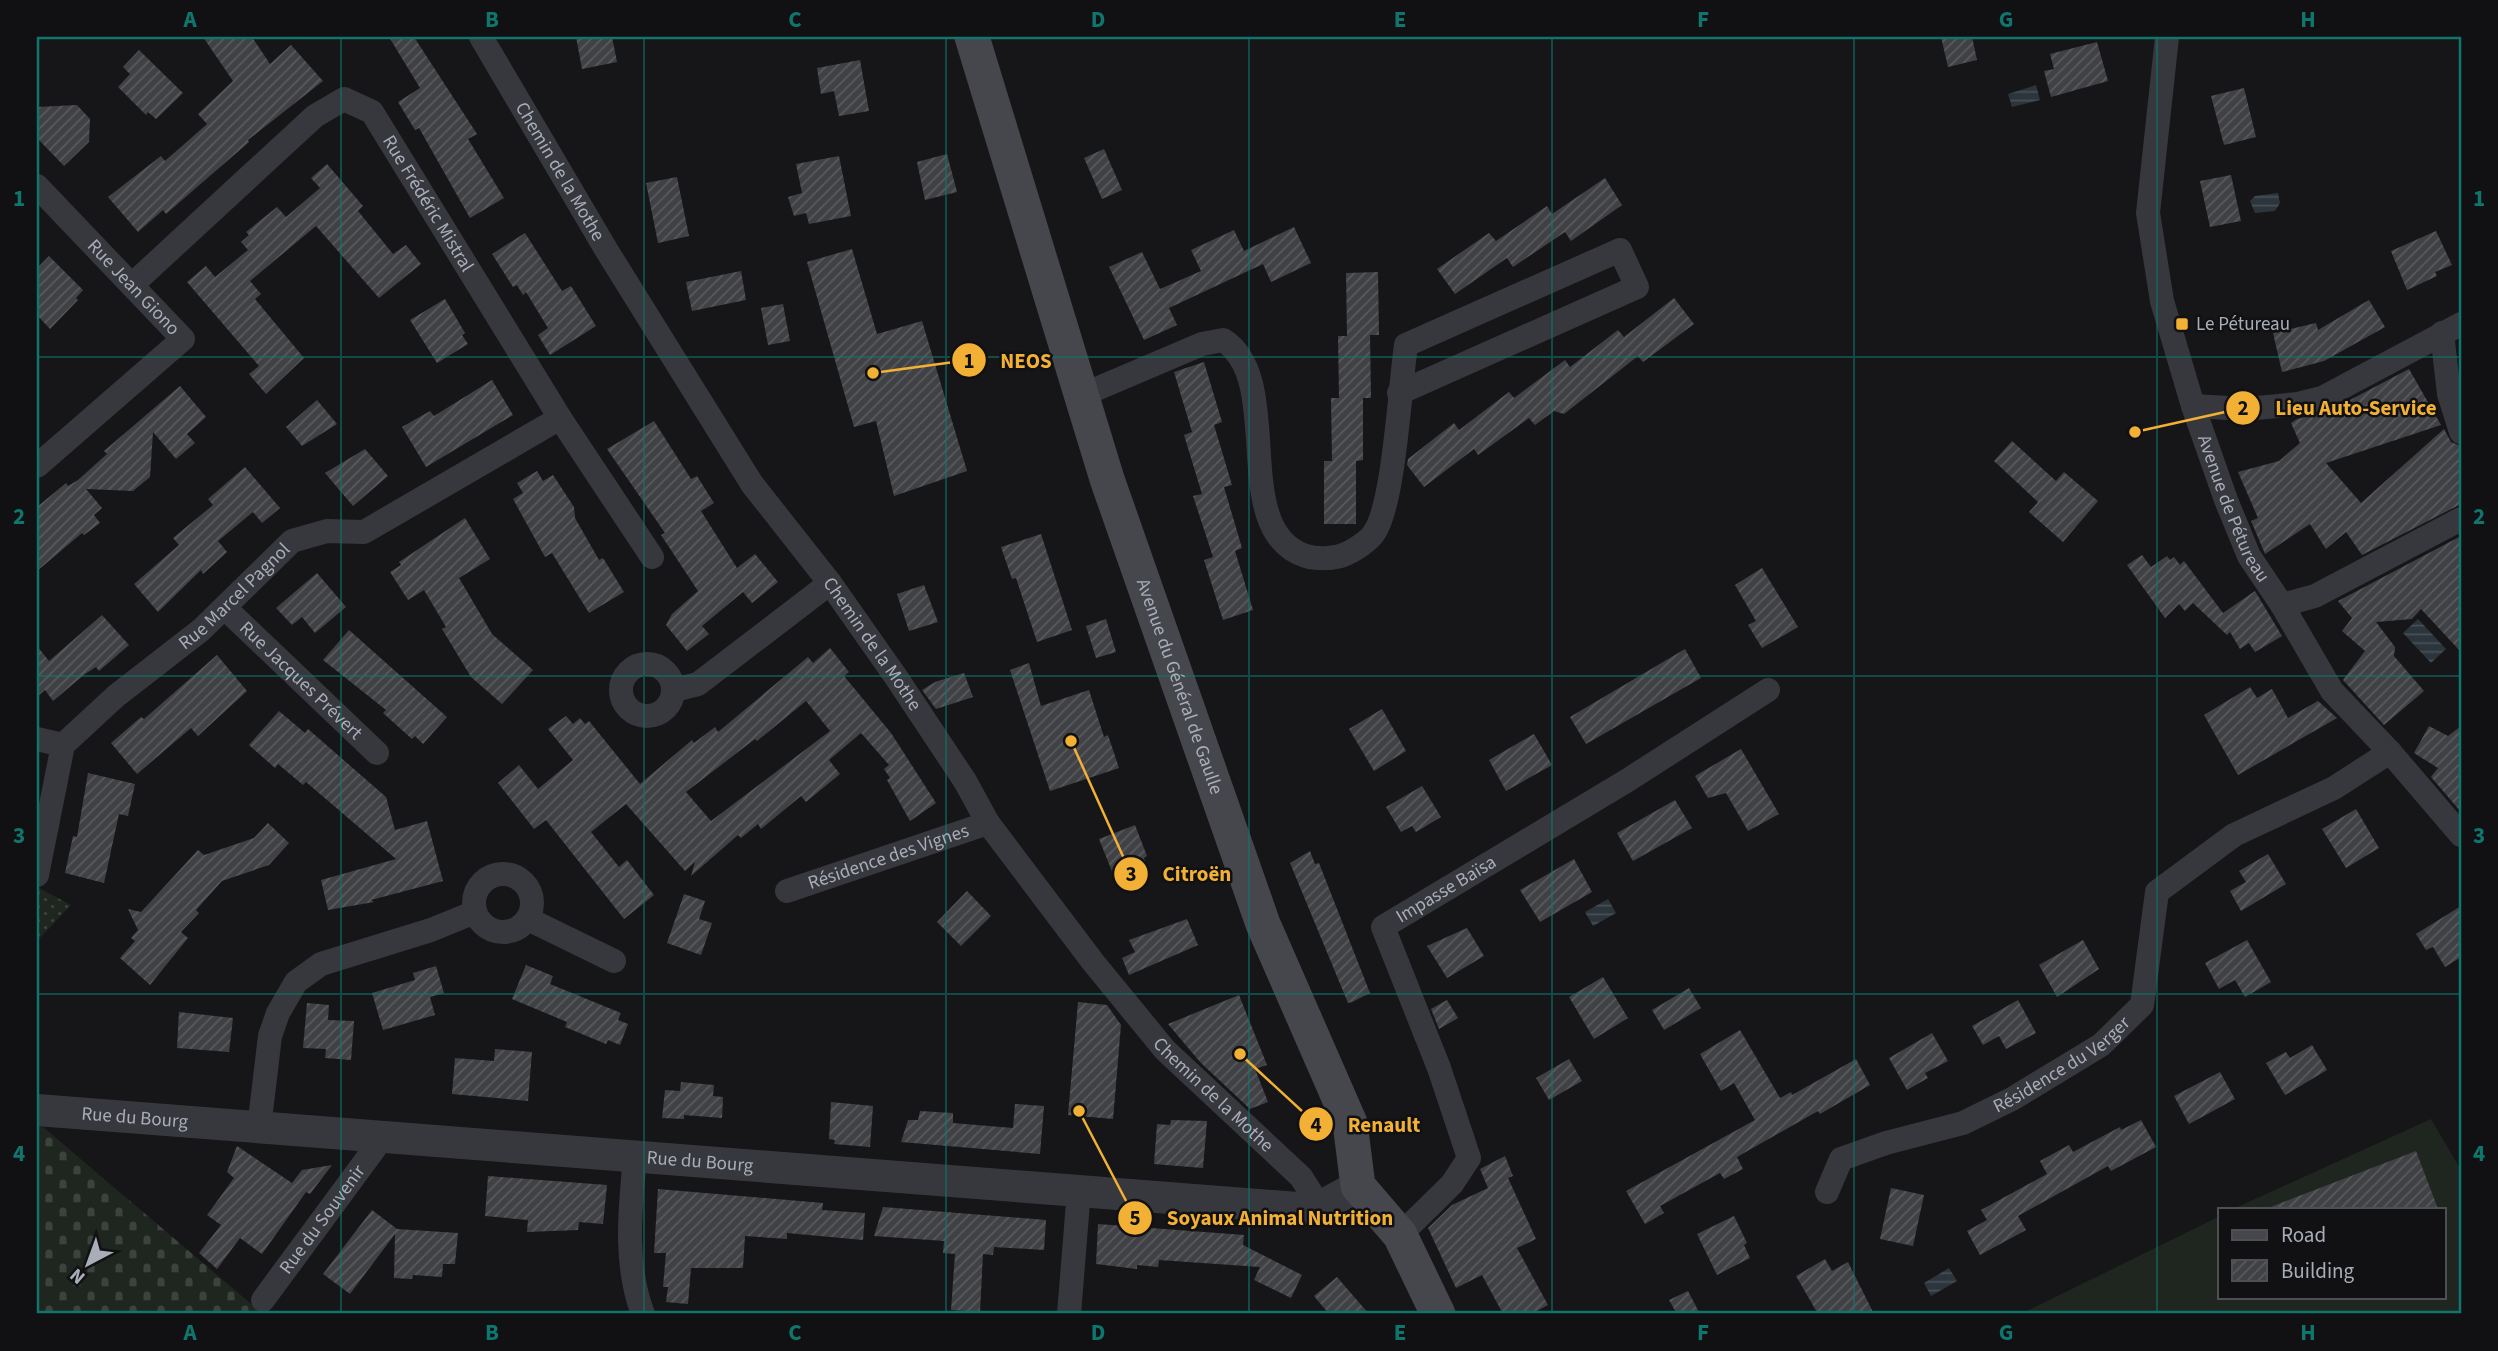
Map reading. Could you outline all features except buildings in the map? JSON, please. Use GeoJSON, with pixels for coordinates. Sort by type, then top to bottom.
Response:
{"type":"FeatureCollection","features":[{"type":"Feature","properties":{"kind":"main road","name":"Avenue du Général de Gaulle"},"geometry":{"type":"LineString","coordinates":[[972,37],[1080,396],[1263,925],[1350,1123],[1358,1186]]}},
{"type":"Feature","properties":{"kind":"main road"},"geometry":{"type":"LineString","coordinates":[[1358,1186],[1399,1235],[1438,1314]]}},
{"type":"Feature","properties":{"kind":"street","name":"Chemin de la Mothe"},"geometry":{"type":"LineString","coordinates":[[481,37],[607,251],[752,484],[830,583],[957,769],[988,823],[1093,962],[1165,1050],[1301,1177],[1320,1208]]}},
{"type":"Feature","properties":{"kind":"street","name":"Avenue de Pétureau"},"geometry":{"type":"LineString","coordinates":[[2167,37],[2148,213],[2162,301],[2193,406],[2235,524],[2249,556],[2282,605],[2332,691],[2390,752],[2461,835]]}},
{"type":"Feature","properties":{"kind":"street","name":"Rue Frédéric Mistral"},"geometry":{"type":"LineString","coordinates":[[134,284],[315,116],[344,99],[372,112],[560,418],[652,557]]}},
{"type":"Feature","properties":{"kind":"street","name":"Rue Jean Giono"},"geometry":{"type":"LineString","coordinates":[[37,186],[134,284],[183,339],[37,466]]}},
{"type":"Feature","properties":{"kind":"street"},"geometry":{"type":"LineString","coordinates":[[1080,396],[1202,344],[1223,340],[1236,348],[1249,381],[1269,523],[1289,550],[1314,558],[1343,555],[1373,535],[1384,510],[1399,393],[1406,345],[1620,250],[1637,286],[1399,393]]}},
{"type":"Feature","properties":{"kind":"street"},"geometry":{"type":"LineString","coordinates":[[2193,406],[2246,409],[2298,404],[2322,398],[2452,329]]}},
{"type":"Feature","properties":{"kind":"street"},"geometry":{"type":"LineString","coordinates":[[2452,329],[2449,394],[2461,432]]}},
{"type":"Feature","properties":{"kind":"street","name":"Rue Marcel Pagnol"},"geometry":{"type":"LineString","coordinates":[[63,745],[116,696],[225,608],[292,541],[327,531],[364,532],[560,418]]}},
{"type":"Feature","properties":{"kind":"street"},"geometry":{"type":"LineString","coordinates":[[2282,605],[2315,596],[2461,519]]}},
{"type":"Feature","properties":{"kind":"street"},"geometry":{"type":"LineString","coordinates":[[674,690],[698,684],[830,583]]}},
{"type":"Feature","properties":{"kind":"street","name":"Rue Jacques Prévert"},"geometry":{"type":"LineString","coordinates":[[225,608],[377,753]]}},
{"type":"Feature","properties":{"kind":"street","name":"Impasse Baïsa"},"geometry":{"type":"LineString","coordinates":[[1399,1235],[1452,1184],[1469,1158],[1439,1068],[1383,927],[1628,780],[1768,690]]}},
{"type":"Feature","properties":{"kind":"street"},"geometry":{"type":"LineString","coordinates":[[37,739],[63,745],[37,875]]}},
{"type":"Feature","properties":{"kind":"street","name":"Résidence du Verger"},"geometry":{"type":"LineString","coordinates":[[1827,1192],[1841,1159],[1886,1143],[1963,1123],[2012,1099],[2101,1045],[2142,1005],[2157,892],[2234,835],[2334,788],[2390,752]]}},
{"type":"Feature","properties":{"kind":"street","name":"Résidence des Vignes"},"geometry":{"type":"LineString","coordinates":[[787,891],[988,823]]}},
{"type":"Feature","properties":{"kind":"street"},"geometry":{"type":"LineString","coordinates":[[497,874],[516,876],[530,890],[532,910],[528,919],[514,931],[495,931],[479,921],[475,912],[473,903],[480,884],[497,874]]}},
{"type":"Feature","properties":{"kind":"street"},"geometry":{"type":"LineString","coordinates":[[260,1128],[270,1036],[278,1013],[296,982],[321,964],[431,930],[475,912]]}},
{"type":"Feature","properties":{"kind":"street"},"geometry":{"type":"LineString","coordinates":[[528,919],[614,961]]}},
{"type":"Feature","properties":{"kind":"street","name":"Rue du Bourg"},"geometry":{"type":"LineString","coordinates":[[37,1110],[1320,1208]]}},
{"type":"Feature","properties":{"kind":"street","name":"Rue du Souvenir"},"geometry":{"type":"LineString","coordinates":[[263,1300],[375,1148],[379,1137]]}},
{"type":"Feature","properties":{"kind":"street"},"geometry":{"type":"LineString","coordinates":[[635,1157],[629,1216],[632,1287],[643,1314]]}},
{"type":"Feature","properties":{"kind":"street"},"geometry":{"type":"LineString","coordinates":[[1320,1208],[1358,1186]]}},
{"type":"Feature","properties":{"kind":"street"},"geometry":{"type":"LineString","coordinates":[[1069,1314],[1079,1190]]}},
{"type":"Feature","properties":{"kind":"green space"},"geometry":{"type":"Polygon","coordinates":[[[37,887],[71,905],[37,941],[37,887]]]}},
{"type":"Feature","properties":{"kind":"green space"},"geometry":{"type":"Polygon","coordinates":[[[2431,1119],[2461,1170],[2461,1314],[2021,1314],[2218,1217],[2218,1298],[2446,1298],[2446,1208],[2235,1208],[2431,1119]]]}},
{"type":"Feature","properties":{"kind":"green space"},"geometry":{"type":"Polygon","coordinates":[[[37,1126],[43,1127],[263,1314],[37,1314],[37,1126]]]}},
{"type":"Feature","properties":{"kind":"shaded area"},"geometry":{"type":"Polygon","coordinates":[[[2036,85],[2040,100],[2012,107],[2008,94],[2036,85]]]}},
{"type":"Feature","properties":{"kind":"shaded area"},"geometry":{"type":"Polygon","coordinates":[[[2278,193],[2280,203],[2275,211],[2255,213],[2250,201],[2255,196],[2278,193]]]}},
{"type":"Feature","properties":{"kind":"shaded area"},"geometry":{"type":"Polygon","coordinates":[[[2418,619],[2446,649],[2431,663],[2403,633],[2418,619]]]}},
{"type":"Feature","properties":{"kind":"shaded area"},"geometry":{"type":"Polygon","coordinates":[[[1608,899],[1616,913],[1593,926],[1585,912],[1608,899]]]}},
{"type":"Feature","properties":{"kind":"shaded area"},"geometry":{"type":"Polygon","coordinates":[[[1949,1268],[1957,1281],[1931,1296],[1924,1283],[1949,1268]]]}},
{"type":"Feature","properties":{"kind":"place","name":"Le Pétureau"},"geometry":{"type":"Point","coordinates":[2182,324]}},
{"type":"Feature","properties":{"kind":"place","name":"NEOS"},"geometry":{"type":"Point","coordinates":[873,373]}},
{"type":"Feature","properties":{"kind":"place","name":"Lieu Auto-Service"},"geometry":{"type":"Point","coordinates":[2135,432]}},
{"type":"Feature","properties":{"kind":"place","name":"Citroën"},"geometry":{"type":"Point","coordinates":[1071,741]}},
{"type":"Feature","properties":{"kind":"place","name":"Renault"},"geometry":{"type":"Point","coordinates":[1240,1054]}},
{"type":"Feature","properties":{"kind":"place","name":"Soyaux Animal Nutrition"},"geometry":{"type":"Point","coordinates":[1079,1111]}}]}
